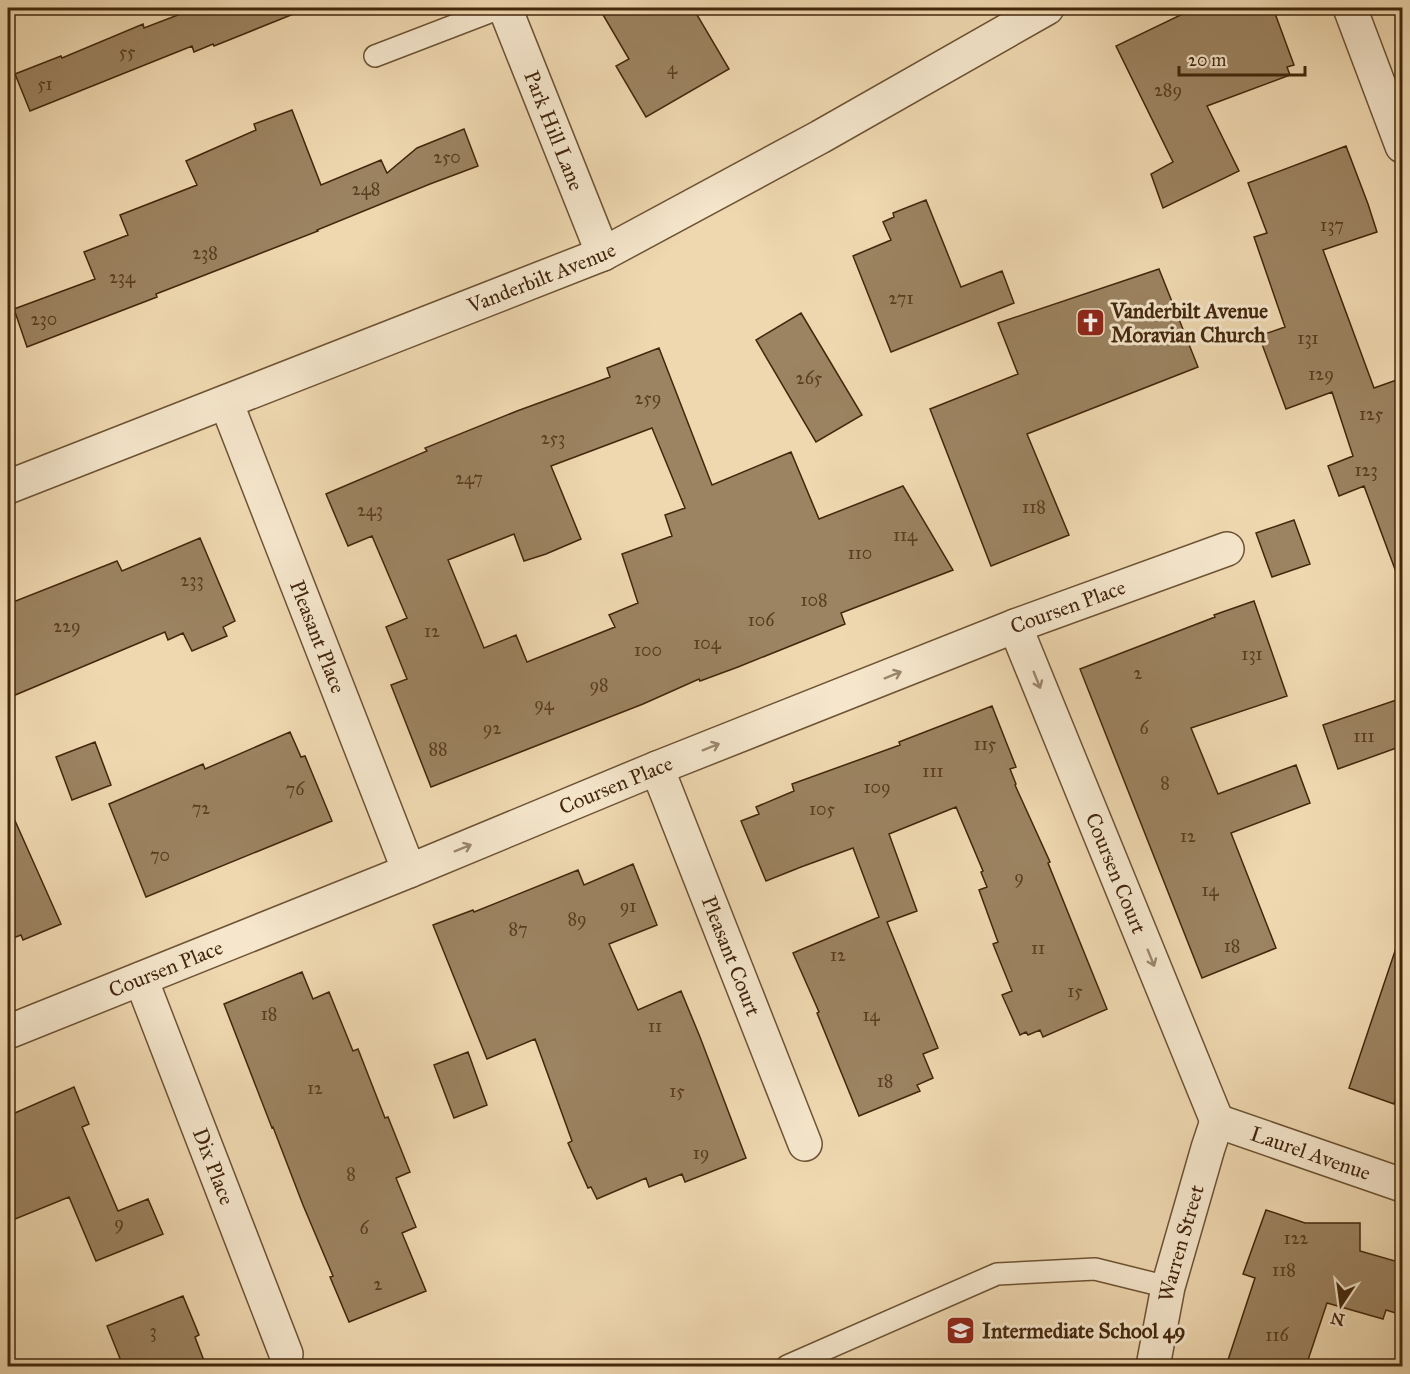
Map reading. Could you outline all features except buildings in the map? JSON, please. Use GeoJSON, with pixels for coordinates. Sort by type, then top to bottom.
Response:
{"type":"FeatureCollection","features":[{"type":"Feature","properties":{"kind":"street","name":"Park Hill Lane"},"geometry":{"type":"LineString","coordinates":[[505,8],[603,254]]}},
{"type":"Feature","properties":{"kind":"street","name":"Vanderbilt Avenue"},"geometry":{"type":"LineString","coordinates":[[8,487],[603,254],[820,137],[1047,8]]}},
{"type":"Feature","properties":{"kind":"street"},"geometry":{"type":"LineString","coordinates":[[1350,8],[1402,146]]}},
{"type":"Feature","properties":{"kind":"street","name":"Pleasant Place"},"geometry":{"type":"LineString","coordinates":[[226,402],[409,871]]}},
{"type":"Feature","properties":{"kind":"street","name":"Coursen Place"},"geometry":{"type":"LineString","coordinates":[[8,1032],[409,871],[657,768],[1015,626],[1227,549]]}},
{"type":"Feature","properties":{"kind":"street","name":"Coursen Court"},"geometry":{"type":"LineString","coordinates":[[1015,626],[1217,1121]]}},
{"type":"Feature","properties":{"kind":"street","name":"Pleasant Court"},"geometry":{"type":"LineString","coordinates":[[657,768],[805,1144]]}},
{"type":"Feature","properties":{"kind":"street","name":"Dix Place"},"geometry":{"type":"LineString","coordinates":[[141,979],[286,1354]]}},
{"type":"Feature","properties":{"kind":"street","name":"Laurel Avenue"},"geometry":{"type":"LineString","coordinates":[[1217,1121],[1402,1185]]}},
{"type":"Feature","properties":{"kind":"street","name":"Warren Street"},"geometry":{"type":"LineString","coordinates":[[1153,1366],[1168,1287],[1217,1121]]}},
{"type":"Feature","properties":{"kind":"lane"},"geometry":{"type":"LineString","coordinates":[[375,56],[500,8]]}},
{"type":"Feature","properties":{"kind":"lane"},"geometry":{"type":"LineString","coordinates":[[787,1366],[997,1274],[1095,1269],[1168,1287]]}},
{"type":"Feature","properties":{"kind":"place","name":"Vanderbilt Avenue Moravian Church"},"geometry":{"type":"Point","coordinates":[1090,323]}},
{"type":"Feature","properties":{"kind":"place","name":"Intermediate School 49"},"geometry":{"type":"Point","coordinates":[961,1331]}}]}
